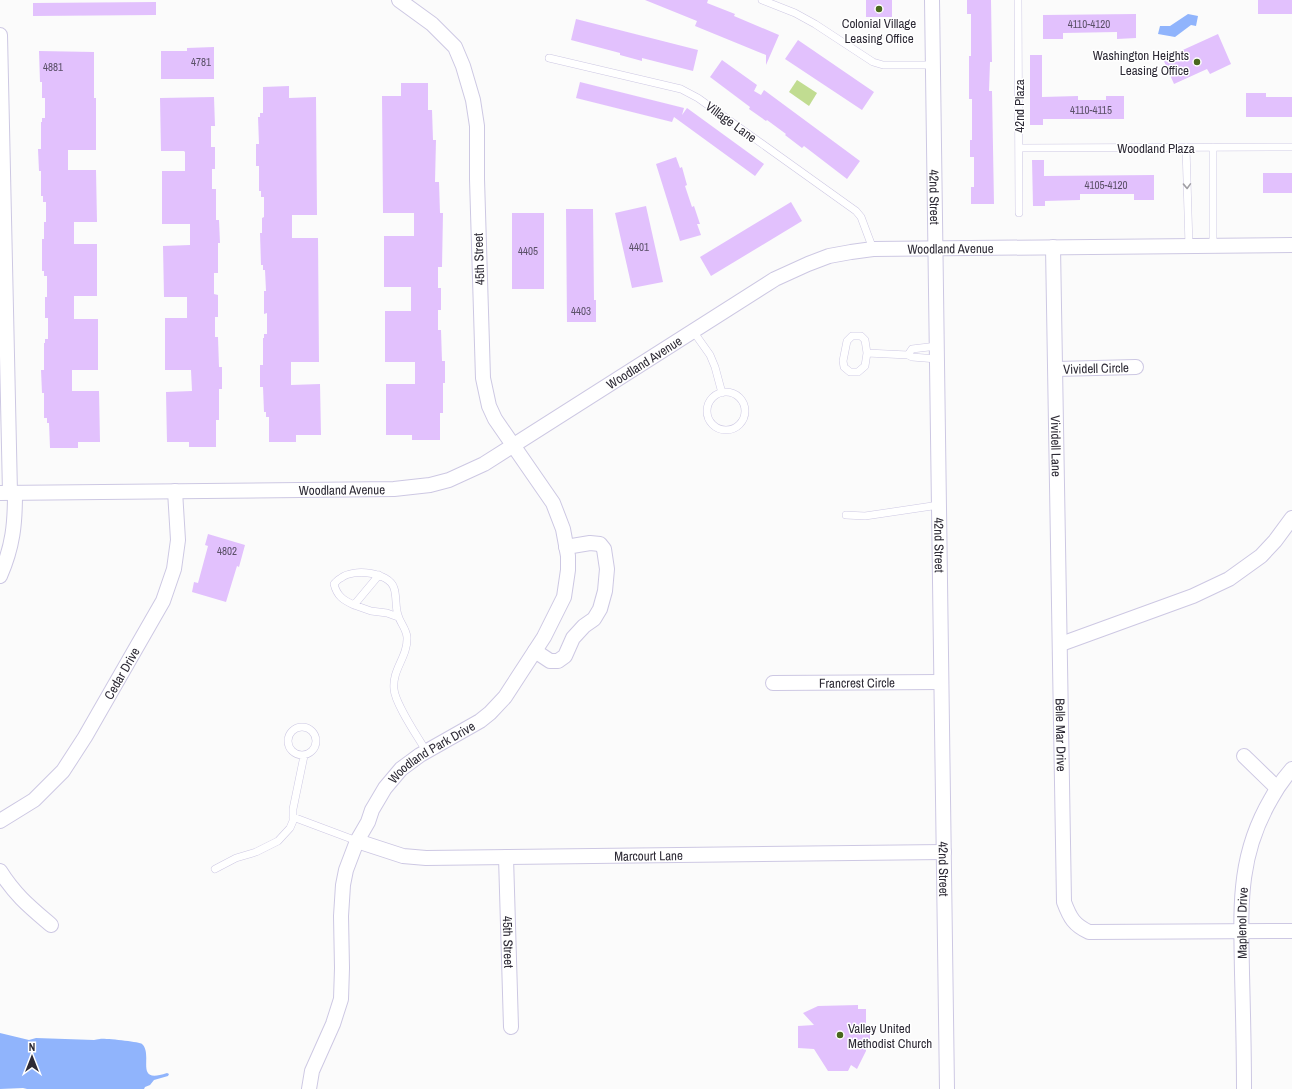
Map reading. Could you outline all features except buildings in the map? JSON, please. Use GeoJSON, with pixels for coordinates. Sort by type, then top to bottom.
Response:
{"type":"FeatureCollection","features":[{"type":"Feature","properties":{"kind":"street","name":"45th Street"},"geometry":{"type":"LineString","coordinates":[[399,0],[432,24],[455,47],[463,66],[473,100],[477,126],[477,179],[483,378],[495,419],[513,445]]}},
{"type":"Feature","properties":{"kind":"street","name":"42nd Street"},"geometry":{"type":"LineString","coordinates":[[932,0],[947,1089]]}},
{"type":"Feature","properties":{"kind":"street"},"geometry":{"type":"LineString","coordinates":[[0,35],[8,493],[15,522],[10,549],[0,576]]}},
{"type":"Feature","properties":{"kind":"street","name":"Woodland Avenue"},"geometry":{"type":"LineString","coordinates":[[8,493],[394,489],[430,485],[449,480],[484,464],[775,279],[829,256],[873,249],[1292,245]]}},
{"type":"Feature","properties":{"kind":"street","name":"Vividell Lane"},"geometry":{"type":"LineString","coordinates":[[1053,248],[1061,644]]}},
{"type":"Feature","properties":{"kind":"street","name":"Vividell Circle"},"geometry":{"type":"LineString","coordinates":[[1056,369],[1136,368]]}},
{"type":"Feature","properties":{"kind":"street","name":"Woodland Park Drive"},"geometry":{"type":"LineString","coordinates":[[309,1089],[312,1071],[333,1024],[341,999],[342,885],[357,841],[368,822],[372,810],[385,788],[401,769],[426,751],[480,721],[505,697],[544,638],[564,598],[568,570],[563,529],[553,503],[513,445]]}},
{"type":"Feature","properties":{"kind":"street","name":"Cedar Drive"},"geometry":{"type":"LineString","coordinates":[[0,821],[34,800],[63,771],[85,738],[163,601],[174,569],[178,540],[176,491]]}},
{"type":"Feature","properties":{"kind":"street"},"geometry":{"type":"LineString","coordinates":[[1061,644],[1193,596],[1229,579],[1262,556],[1292,518]]}},
{"type":"Feature","properties":{"kind":"street"},"geometry":{"type":"LineString","coordinates":[[536,651],[550,661],[558,661],[566,656],[573,638],[584,626],[594,619],[600,609],[605,591],[607,569],[604,549],[600,544],[590,543],[566,547]]}},
{"type":"Feature","properties":{"kind":"street","name":"Belle Mar Drive"},"geometry":{"type":"LineString","coordinates":[[1061,644],[1064,902],[1069,916],[1079,927],[1089,932],[1242,932]]}},
{"type":"Feature","properties":{"kind":"street","name":"Francrest Circle"},"geometry":{"type":"LineString","coordinates":[[773,683],[941,682]]}},
{"type":"Feature","properties":{"kind":"street"},"geometry":{"type":"LineString","coordinates":[[1244,756],[1277,788]]}},
{"type":"Feature","properties":{"kind":"street","name":"Maplenol Drive"},"geometry":{"type":"LineString","coordinates":[[1244,1089],[1242,932],[1244,875],[1249,853],[1262,817],[1277,788],[1292,768]]}},
{"type":"Feature","properties":{"kind":"street","name":"Marcourt Lane"},"geometry":{"type":"LineString","coordinates":[[357,841],[403,856],[426,858],[944,852]]}},
{"type":"Feature","properties":{"kind":"street","name":"45th Street"},"geometry":{"type":"LineString","coordinates":[[506,857],[511,1027]]}},
{"type":"Feature","properties":{"kind":"street"},"geometry":{"type":"LineString","coordinates":[[0,871],[8,884],[21,899],[51,924]]}},
{"type":"Feature","properties":{"kind":"street"},"geometry":{"type":"LineString","coordinates":[[1242,932],[1292,932]]}},
{"type":"Feature","properties":{"kind":"lane"},"geometry":{"type":"LineString","coordinates":[[762,0],[795,13],[815,24],[873,62],[883,65],[933,65]]}},
{"type":"Feature","properties":{"kind":"lane","name":"42nd Plaza"},"geometry":{"type":"LineString","coordinates":[[1018,0],[1019,213]]}},
{"type":"Feature","properties":{"kind":"lane","name":"Village Lane"},"geometry":{"type":"LineString","coordinates":[[549,58],[681,90],[698,98],[856,211],[861,217],[873,249]]}},
{"type":"Feature","properties":{"kind":"lane"},"geometry":{"type":"LineString","coordinates":[[1186,147],[1189,246]]}},
{"type":"Feature","properties":{"kind":"lane"},"geometry":{"type":"LineString","coordinates":[[1213,147],[1214,246]]}},
{"type":"Feature","properties":{"kind":"lane","name":"Woodland Plaza"},"geometry":{"type":"LineString","coordinates":[[1019,148],[1292,147]]}},
{"type":"Feature","properties":{"kind":"lane"},"geometry":{"type":"LineString","coordinates":[[693,331],[710,355],[722,393]]}},
{"type":"Feature","properties":{"kind":"lane"},"geometry":{"type":"LineString","coordinates":[[852,336],[861,336],[865,340],[867,353],[865,366],[858,372],[850,372],[844,367],[843,361],[847,341],[852,336]]}},
{"type":"Feature","properties":{"kind":"lane"},"geometry":{"type":"LineString","coordinates":[[908,355],[912,348],[937,352]]}},
{"type":"Feature","properties":{"kind":"lane"},"geometry":{"type":"LineString","coordinates":[[867,353],[908,355],[912,357],[937,352]]}},
{"type":"Feature","properties":{"kind":"lane"},"geometry":{"type":"LineString","coordinates":[[722,393],[735,395],[740,399],[743,405],[744,417],[741,423],[730,430],[724,430],[714,426],[708,417],[708,407],[710,402],[717,395],[722,393]]}},
{"type":"Feature","properties":{"kind":"lane"},"geometry":{"type":"LineString","coordinates":[[846,515],[865,516],[939,505]]}},
{"type":"Feature","properties":{"kind":"lane"},"geometry":{"type":"LineString","coordinates":[[398,617],[387,613],[371,611],[354,606],[340,597],[336,592],[334,584],[341,577],[363,573],[379,575],[389,580],[394,588],[398,617],[404,625],[407,636],[407,647],[403,658],[398,665],[394,678],[394,690],[398,703],[426,751]]}},
{"type":"Feature","properties":{"kind":"lane"},"geometry":{"type":"LineString","coordinates":[[354,606],[379,575]]}},
{"type":"Feature","properties":{"kind":"lane"},"geometry":{"type":"LineString","coordinates":[[303,727],[309,728],[314,732],[317,738],[315,749],[311,753],[304,756],[297,755],[293,752],[288,742],[288,737],[294,729],[303,727]]}},
{"type":"Feature","properties":{"kind":"lane"},"geometry":{"type":"LineString","coordinates":[[215,869],[236,858],[256,852],[278,841],[290,828],[304,756]]}},
{"type":"Feature","properties":{"kind":"lane"},"geometry":{"type":"LineString","coordinates":[[293,817],[357,841]]}},
{"type":"Feature","properties":{"kind":"green space"},"geometry":{"type":"Polygon","coordinates":[[[797,80],[817,93],[809,106],[789,92],[797,80]]]}},
{"type":"Feature","properties":{"kind":"water"},"geometry":{"type":"Polygon","coordinates":[[[1188,14],[1198,16],[1196,26],[1191,25],[1175,37],[1158,34],[1160,26],[1170,26],[1188,14]]]}},
{"type":"Feature","properties":{"kind":"water"},"geometry":{"type":"Polygon","coordinates":[[[0,1033],[29,1040],[36,1038],[103,1039],[140,1043],[145,1049],[147,1072],[150,1075],[157,1076],[167,1073],[169,1074],[168,1076],[154,1080],[144,1089],[0,1089],[0,1033]]]}},
{"type":"Feature","properties":{"kind":"place","name":"Colonial Village Leasing Office"},"geometry":{"type":"Point","coordinates":[879,9]}},
{"type":"Feature","properties":{"kind":"place","name":"Washington Heights Leasing Office"},"geometry":{"type":"Point","coordinates":[1197,62]}},
{"type":"Feature","properties":{"kind":"place","name":"Valley United Methodist Church"},"geometry":{"type":"Point","coordinates":[840,1035]}}]}
